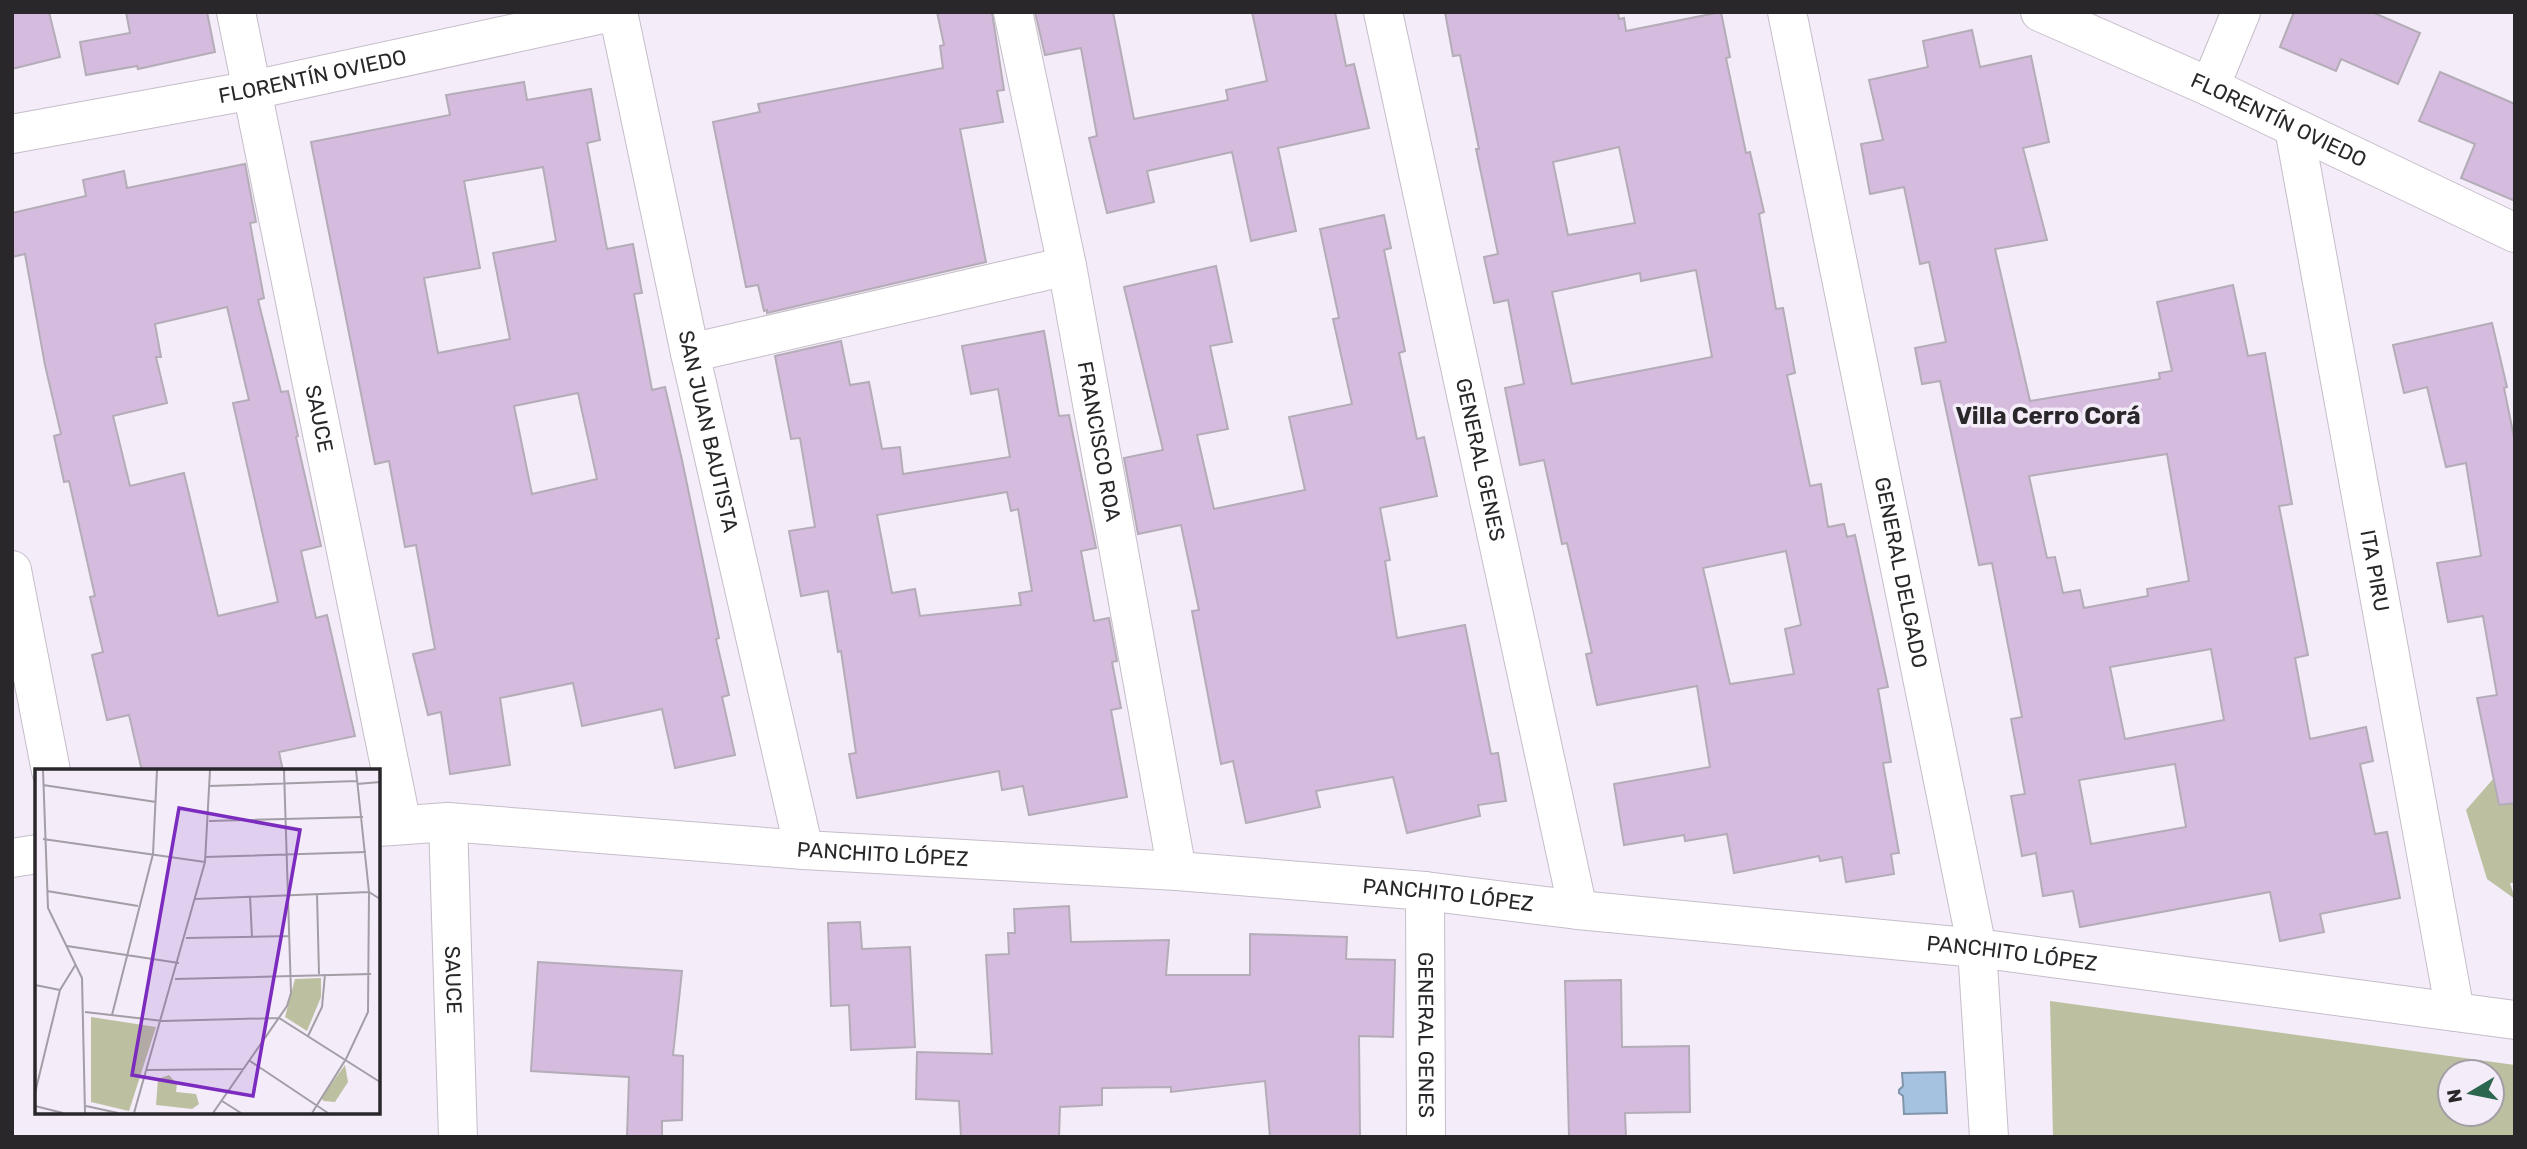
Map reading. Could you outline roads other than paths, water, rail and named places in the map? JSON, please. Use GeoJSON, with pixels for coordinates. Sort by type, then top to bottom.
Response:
{"type":"FeatureCollection","features":[{"type":"Feature","properties":{"kind":"street","name":"SAUCE"},"geometry":{"type":"LineString","coordinates":[[236,12],[253,90],[379,769]]}},
{"type":"Feature","properties":{"kind":"street","name":"FLORENTÍN OVIEDO"},"geometry":{"type":"LineString","coordinates":[[12,134],[253,90],[612,12]]}},
{"type":"Feature","properties":{"kind":"street","name":"SAN JUAN BAUTISTA"},"geometry":{"type":"LineString","coordinates":[[618,12],[690,353],[804,849]]}},
{"type":"Feature","properties":{"kind":"street","name":"FRANCISCO ROA"},"geometry":{"type":"LineString","coordinates":[[1013,12],[1066,266],[1177,871]]}},
{"type":"Feature","properties":{"kind":"street","name":"GENERAL GENES"},"geometry":{"type":"LineString","coordinates":[[1383,12],[1578,910]]}},
{"type":"Feature","properties":{"kind":"street","name":"GENERAL DELGADO"},"geometry":{"type":"LineString","coordinates":[[1787,12],[1977,948],[1989,1137]]}},
{"type":"Feature","properties":{"kind":"street","name":"FLORENTÍN OVIEDO"},"geometry":{"type":"LineString","coordinates":[[2040,12],[2210,87],[2515,233]]}},
{"type":"Feature","properties":{"kind":"street"},"geometry":{"type":"LineString","coordinates":[[2210,87],[2241,12]]}},
{"type":"Feature","properties":{"kind":"street","name":"ITA PIRU"},"geometry":{"type":"LineString","coordinates":[[2294,128],[2455,1012]]}},
{"type":"Feature","properties":{"kind":"street"},"geometry":{"type":"LineString","coordinates":[[690,353],[1066,266]]}},
{"type":"Feature","properties":{"kind":"street"},"geometry":{"type":"LineString","coordinates":[[12,570],[51,769]]}},
{"type":"Feature","properties":{"kind":"street","name":"SAUCE"},"geometry":{"type":"LineString","coordinates":[[380,772],[390,826]]}},
{"type":"Feature","properties":{"kind":"street","name":"SAUCE"},"geometry":{"type":"LineString","coordinates":[[448,822],[458,1137]]}},
{"type":"Feature","properties":{"kind":"street","name":"PANCHITO LÓPEZ"},"geometry":{"type":"LineString","coordinates":[[390,826],[448,822],[804,849],[1177,871],[1425,891],[1578,910],[1977,948],[2515,1020]]}},
{"type":"Feature","properties":{"kind":"street"},"geometry":{"type":"LineString","coordinates":[[12,858],[35,854]]}},
{"type":"Feature","properties":{"kind":"street","name":"GENERAL GENES"},"geometry":{"type":"LineString","coordinates":[[1425,891],[1426,1137]]}},
{"type":"Feature","properties":{"kind":"water"},"geometry":{"type":"Polygon","coordinates":[[[1945,1072],[1947,1113],[1904,1114],[1903,1096],[1899,1093],[1903,1086],[1902,1073],[1945,1072]]]}},
{"type":"Feature","properties":{"kind":"district","name":"Villa Cerro Corá"},"geometry":{"type":"Point","coordinates":[2048,416]}}]}
